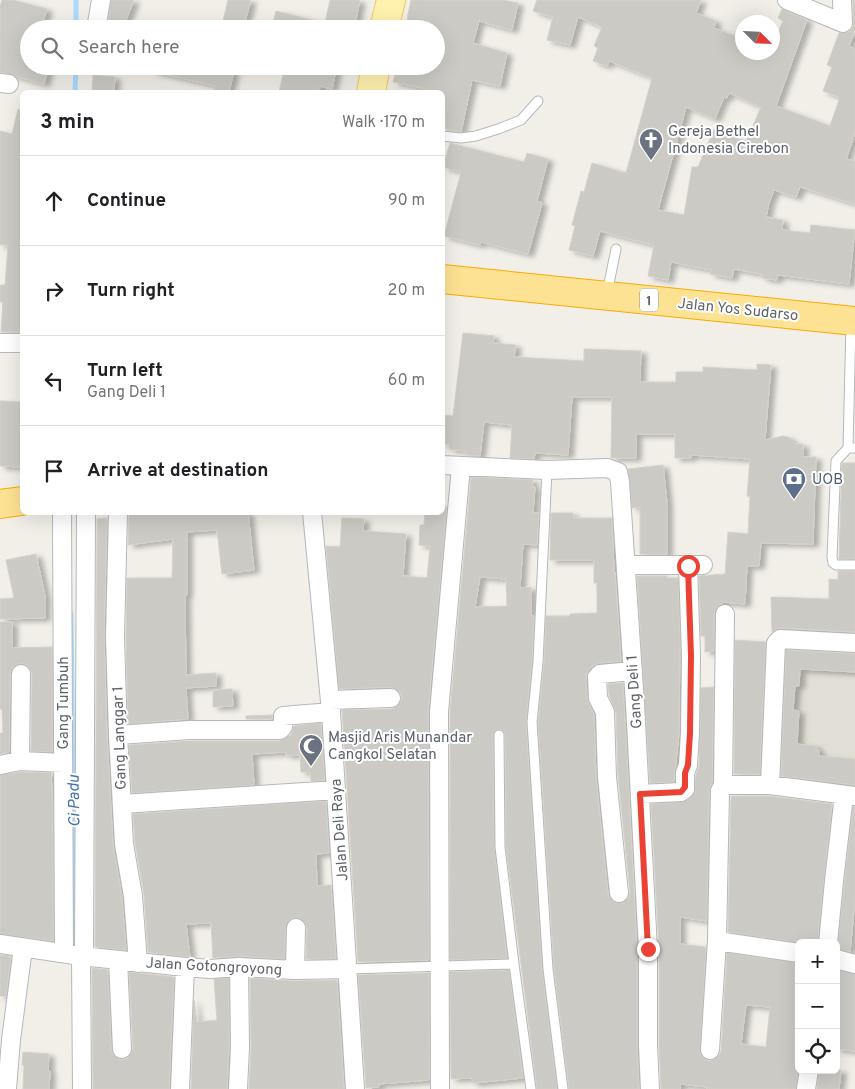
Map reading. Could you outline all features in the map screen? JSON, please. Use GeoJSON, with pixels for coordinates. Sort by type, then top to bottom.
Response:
{"type":"FeatureCollection","features":[{"type":"Feature","properties":{"kind":"highway","name":"Jalan Yos Sudarso"},"geometry":{"type":"LineString","coordinates":[[445,279],[853,320]]}},
{"type":"Feature","properties":{"kind":"highway"},"geometry":{"type":"LineString","coordinates":[[0,504],[20,501]]}},
{"type":"Feature","properties":{"kind":"main road"},"geometry":{"type":"LineString","coordinates":[[386,20],[391,0]]}},
{"type":"Feature","properties":{"kind":"main road"},"geometry":{"type":"LineString","coordinates":[[371,90],[374,75]]}},
{"type":"Feature","properties":{"kind":"street"},"geometry":{"type":"LineString","coordinates":[[98,20],[101,0]]}},
{"type":"Feature","properties":{"kind":"street"},"geometry":{"type":"LineString","coordinates":[[786,0],[843,23],[842,0]]}},
{"type":"Feature","properties":{"kind":"street"},"geometry":{"type":"LineString","coordinates":[[0,343],[20,343]]}},
{"type":"Feature","properties":{"kind":"street","name":"Gang Deli 1"},"geometry":{"type":"LineString","coordinates":[[445,465],[548,470],[607,468],[618,472],[626,566],[640,794],[648,949],[650,1089]]}},
{"type":"Feature","properties":{"kind":"street"},"geometry":{"type":"LineString","coordinates":[[440,1089],[439,712],[461,466]]}},
{"type":"Feature","properties":{"kind":"street","name":"Gang Tumbuh"},"geometry":{"type":"LineString","coordinates":[[62,515],[63,763],[74,954]]}},
{"type":"Feature","properties":{"kind":"street"},"geometry":{"type":"LineString","coordinates":[[82,1089],[74,954],[86,515]]}},
{"type":"Feature","properties":{"kind":"street","name":"Gang Langgar 1"},"geometry":{"type":"LineString","coordinates":[[118,515],[115,637],[118,735],[124,844],[133,896],[138,963]]}},
{"type":"Feature","properties":{"kind":"street","name":"Jalan Deli Raya"},"geometry":{"type":"LineString","coordinates":[[312,515],[331,706],[355,1089]]}},
{"type":"Feature","properties":{"kind":"street"},"geometry":{"type":"LineString","coordinates":[[626,566],[696,565],[688,765],[685,773],[685,787],[681,792],[640,794]]}},
{"type":"Feature","properties":{"kind":"street"},"geometry":{"type":"LineString","coordinates":[[710,1050],[717,941],[720,791],[723,785],[725,614]]}},
{"type":"Feature","properties":{"kind":"street"},"geometry":{"type":"LineString","coordinates":[[770,785],[776,642],[780,639],[855,643]]}},
{"type":"Feature","properties":{"kind":"street"},"geometry":{"type":"LineString","coordinates":[[619,892],[607,777],[605,712],[598,698],[597,677],[600,674],[633,671]]}},
{"type":"Feature","properties":{"kind":"street"},"geometry":{"type":"LineString","coordinates":[[20,761],[21,674]]}},
{"type":"Feature","properties":{"kind":"street"},"geometry":{"type":"LineString","coordinates":[[118,735],[190,730],[280,730],[283,727],[283,716],[331,706],[391,698]]}},
{"type":"Feature","properties":{"kind":"street"},"geometry":{"type":"LineString","coordinates":[[0,765],[20,761],[63,763]]}},
{"type":"Feature","properties":{"kind":"street"},"geometry":{"type":"LineString","coordinates":[[723,785],[770,785],[850,796],[829,939]]}},
{"type":"Feature","properties":{"kind":"street"},"geometry":{"type":"LineString","coordinates":[[122,804],[336,790]]}},
{"type":"Feature","properties":{"kind":"street"},"geometry":{"type":"LineString","coordinates":[[295,970],[296,928]]}},
{"type":"Feature","properties":{"kind":"street"},"geometry":{"type":"LineString","coordinates":[[717,941],[795,952]]}},
{"type":"Feature","properties":{"kind":"street","name":"Jalan Gotongroyong"},"geometry":{"type":"LineString","coordinates":[[0,944],[138,963],[210,969],[239,967],[295,970],[348,969]]}},
{"type":"Feature","properties":{"kind":"street"},"geometry":{"type":"LineString","coordinates":[[7,1089],[11,1040],[23,948]]}},
{"type":"Feature","properties":{"kind":"street"},"geometry":{"type":"LineString","coordinates":[[118,960],[122,1049]]}},
{"type":"Feature","properties":{"kind":"street"},"geometry":{"type":"LineString","coordinates":[[840,960],[855,964]]}},
{"type":"Feature","properties":{"kind":"street"},"geometry":{"type":"LineString","coordinates":[[180,1089],[185,967]]}},
{"type":"Feature","properties":{"kind":"street"},"geometry":{"type":"LineString","coordinates":[[238,1089],[240,1047],[239,967]]}},
{"type":"Feature","properties":{"kind":"street"},"geometry":{"type":"LineString","coordinates":[[806,1089],[808,1074]]}},
{"type":"Feature","properties":{"kind":"lane"},"geometry":{"type":"LineString","coordinates":[[445,136],[460,138],[498,130],[521,120],[538,102]]}},
{"type":"Feature","properties":{"kind":"lane"},"geometry":{"type":"LineString","coordinates":[[606,296],[616,249]]}},
{"type":"Feature","properties":{"kind":"lane"},"geometry":{"type":"LineString","coordinates":[[853,320],[852,448],[838,457],[836,461],[832,560],[838,565],[855,565]]}},
{"type":"Feature","properties":{"kind":"lane"},"geometry":{"type":"LineString","coordinates":[[548,470],[538,662],[532,722],[548,969],[563,1089]]}},
{"type":"Feature","properties":{"kind":"lane"},"geometry":{"type":"LineString","coordinates":[[499,735],[500,848],[531,1089]]}},
{"type":"Feature","properties":{"kind":"lane"},"geometry":{"type":"LineString","coordinates":[[348,969],[514,964]]}},
{"type":"Feature","properties":{"kind":"shaded area"},"geometry":{"type":"Polygon","coordinates":[[[778,644],[855,647],[855,789],[773,782],[778,644]]]}},
{"type":"Feature","properties":{"kind":"building"},"geometry":{"type":"Polygon","coordinates":[[[2,0],[13,0],[47,9],[44,20],[20,20],[20,75],[46,75],[44,84],[0,72],[0,7],[2,0]]]}},
{"type":"Feature","properties":{"kind":"building"},"geometry":{"type":"Polygon","coordinates":[[[111,0],[134,0],[126,20],[108,20],[111,0]]]}},
{"type":"Feature","properties":{"kind":"building"},"geometry":{"type":"Polygon","coordinates":[[[228,0],[251,0],[245,20],[223,20],[228,0]]]}},
{"type":"Feature","properties":{"kind":"building"},"geometry":{"type":"Polygon","coordinates":[[[330,0],[360,0],[356,20],[326,20],[330,0]]]}},
{"type":"Feature","properties":{"kind":"building"},"geometry":{"type":"Polygon","coordinates":[[[411,0],[502,0],[518,3],[512,30],[479,21],[473,43],[507,53],[500,86],[472,80],[461,132],[445,129],[445,90],[432,90],[393,82],[395,75],[445,75],[445,20],[407,20],[411,0]]]}},
{"type":"Feature","properties":{"kind":"building"},"geometry":{"type":"Polygon","coordinates":[[[537,0],[701,0],[696,13],[716,21],[714,28],[735,36],[735,60],[780,60],[780,28],[783,21],[780,19],[779,15],[782,9],[807,20],[776,106],[830,126],[839,97],[823,91],[832,67],[827,65],[839,33],[849,32],[853,27],[853,0],[855,0],[855,29],[849,46],[855,49],[855,133],[846,159],[855,161],[855,204],[800,187],[796,197],[774,190],[766,217],[783,220],[782,230],[810,233],[811,225],[855,230],[849,284],[778,275],[777,280],[762,278],[762,274],[734,269],[732,278],[710,274],[711,270],[671,262],[668,280],[648,276],[654,245],[600,231],[593,256],[569,250],[575,226],[572,225],[581,191],[584,192],[592,163],[626,173],[652,78],[609,61],[607,66],[593,61],[598,48],[594,46],[602,27],[578,17],[570,45],[547,40],[553,17],[533,11],[537,0]],[[729,93],[726,99],[724,97],[715,119],[686,107],[658,210],[684,215],[692,167],[698,167],[714,129],[746,142],[761,107],[729,93]]]}},
{"type":"Feature","properties":{"kind":"building"},"geometry":{"type":"Polygon","coordinates":[[[276,11],[313,20],[274,20],[276,11]]]}},
{"type":"Feature","properties":{"kind":"building"},"geometry":{"type":"Polygon","coordinates":[[[93,75],[115,77],[114,90],[92,90],[93,75]]]}},
{"type":"Feature","properties":{"kind":"building"},"geometry":{"type":"Polygon","coordinates":[[[169,75],[233,75],[229,90],[214,90],[215,86],[169,75]]]}},
{"type":"Feature","properties":{"kind":"building"},"geometry":{"type":"Polygon","coordinates":[[[283,75],[335,75],[332,89],[320,86],[319,90],[279,90],[283,75]]]}},
{"type":"Feature","properties":{"kind":"building"},"geometry":{"type":"Polygon","coordinates":[[[18,109],[20,110],[20,332],[1,332],[3,302],[0,302],[0,285],[5,285],[8,245],[0,245],[0,131],[12,134],[18,109]]]}},
{"type":"Feature","properties":{"kind":"building"},"geometry":{"type":"Polygon","coordinates":[[[450,143],[524,162],[527,153],[548,159],[537,201],[542,203],[528,254],[481,242],[480,245],[445,236],[461,172],[445,168],[450,143]]]}},
{"type":"Feature","properties":{"kind":"building"},"geometry":{"type":"Polygon","coordinates":[[[463,333],[494,336],[493,343],[516,345],[514,357],[584,361],[584,349],[641,351],[640,382],[676,382],[676,372],[703,372],[703,367],[757,370],[757,364],[771,365],[765,440],[783,436],[788,437],[795,444],[803,444],[803,457],[816,457],[813,544],[761,543],[759,566],[747,566],[745,604],[724,602],[716,608],[714,614],[714,651],[705,652],[705,636],[701,636],[699,576],[725,574],[728,532],[748,534],[750,496],[747,496],[750,459],[691,455],[691,458],[675,458],[675,434],[636,434],[636,458],[611,458],[612,397],[572,397],[568,455],[535,453],[534,459],[510,458],[512,425],[484,422],[480,456],[466,455],[466,451],[449,449],[450,445],[445,444],[445,415],[453,416],[463,333]]]}},
{"type":"Feature","properties":{"kind":"building"},"geometry":{"type":"Polygon","coordinates":[[[0,401],[20,402],[20,467],[0,466],[0,401]]]}},
{"type":"Feature","properties":{"kind":"building"},"geometry":{"type":"Polygon","coordinates":[[[842,463],[855,463],[855,559],[839,559],[842,463]]]}},
{"type":"Feature","properties":{"kind":"building"},"geometry":{"type":"Polygon","coordinates":[[[663,465],[667,503],[667,554],[640,554],[640,507],[632,508],[628,469],[663,465]]]}},
{"type":"Feature","properties":{"kind":"building"},"geometry":{"type":"Polygon","coordinates":[[[471,477],[533,480],[532,487],[535,487],[533,513],[539,513],[537,545],[523,544],[520,588],[531,587],[531,616],[534,616],[526,722],[542,969],[557,1089],[537,1089],[506,847],[505,735],[504,731],[499,729],[495,730],[493,735],[494,847],[507,958],[450,960],[450,712],[471,477]],[[480,577],[475,607],[507,606],[506,579],[480,577]]]}},
{"type":"Feature","properties":{"kind":"building"},"geometry":{"type":"Polygon","coordinates":[[[445,507],[447,507],[428,712],[429,960],[358,962],[342,710],[392,709],[400,703],[402,697],[400,692],[391,687],[339,689],[326,546],[340,547],[342,518],[364,519],[363,531],[406,534],[403,576],[427,578],[430,546],[419,545],[420,525],[424,525],[425,515],[445,515],[445,507]]]}},
{"type":"Feature","properties":{"kind":"building"},"geometry":{"type":"Polygon","coordinates":[[[551,513],[573,513],[573,518],[612,518],[621,661],[599,663],[589,669],[586,677],[587,698],[594,715],[596,778],[608,894],[614,902],[621,903],[628,898],[630,892],[618,776],[616,712],[609,695],[608,684],[623,683],[637,949],[639,1089],[569,1089],[554,968],[538,722],[544,663],[546,616],[597,613],[597,583],[594,583],[594,560],[550,560],[551,513]]]}},
{"type":"Feature","properties":{"kind":"building"},"geometry":{"type":"Polygon","coordinates":[[[129,515],[248,515],[254,570],[222,574],[217,530],[187,532],[187,595],[185,595],[186,675],[216,673],[216,686],[186,688],[188,719],[128,724],[127,578],[172,578],[173,539],[128,545],[129,515]]]}},
{"type":"Feature","properties":{"kind":"building"},"geometry":{"type":"Polygon","coordinates":[[[107,518],[104,637],[107,735],[113,845],[122,897],[126,950],[95,947],[97,519],[107,518]]]}},
{"type":"Feature","properties":{"kind":"building"},"geometry":{"type":"Polygon","coordinates":[[[36,554],[45,596],[45,618],[0,619],[0,599],[14,598],[6,560],[36,554]]]}},
{"type":"Feature","properties":{"kind":"building"},"geometry":{"type":"Polygon","coordinates":[[[838,571],[855,571],[855,632],[781,628],[772,632],[771,597],[829,599],[829,579],[838,580],[838,571]]]}},
{"type":"Feature","properties":{"kind":"building"},"geometry":{"type":"Polygon","coordinates":[[[637,576],[678,578],[680,637],[679,733],[674,782],[650,783],[637,576]]]}},
{"type":"Feature","properties":{"kind":"building"},"geometry":{"type":"Polygon","coordinates":[[[0,622],[12,622],[12,648],[52,647],[52,752],[31,751],[32,674],[27,665],[21,663],[12,668],[10,674],[9,752],[0,754],[0,733],[3,733],[2,709],[0,709],[0,622]]]}},
{"type":"Feature","properties":{"kind":"building"},"geometry":{"type":"Polygon","coordinates":[[[735,640],[766,642],[760,774],[734,774],[735,640]]]}},
{"type":"Feature","properties":{"kind":"building"},"geometry":{"type":"Polygon","coordinates":[[[786,650],[855,654],[855,672],[800,669],[799,686],[795,686],[793,710],[799,711],[797,744],[816,746],[816,750],[819,750],[819,756],[855,759],[855,785],[781,776],[786,650]]]}},
{"type":"Feature","properties":{"kind":"building"},"geometry":{"type":"Polygon","coordinates":[[[714,687],[712,782],[709,791],[707,921],[680,917],[680,944],[706,947],[700,1054],[704,1059],[710,1061],[719,1056],[721,1051],[727,953],[795,962],[795,1074],[798,1074],[796,1089],[707,1089],[707,1087],[680,1084],[680,1089],[661,1089],[659,948],[651,804],[687,800],[694,794],[699,766],[701,688],[714,687]],[[746,1005],[741,1044],[766,1047],[770,1007],[746,1005]]]}},
{"type":"Feature","properties":{"kind":"building"},"geometry":{"type":"Polygon","coordinates":[[[232,689],[233,706],[213,707],[213,690],[232,689]]]}},
{"type":"Feature","properties":{"kind":"building"},"geometry":{"type":"Polygon","coordinates":[[[273,715],[272,719],[246,719],[246,716],[273,715]]]}},
{"type":"Feature","properties":{"kind":"building"},"geometry":{"type":"Polygon","coordinates":[[[321,723],[325,780],[311,781],[310,772],[301,772],[300,755],[286,755],[286,752],[252,754],[254,785],[132,793],[129,745],[190,741],[280,741],[291,735],[294,726],[321,723]]]}},
{"type":"Feature","properties":{"kind":"building"},"geometry":{"type":"Polygon","coordinates":[[[21,772],[51,773],[53,805],[53,941],[0,934],[0,775],[21,772]]]}},
{"type":"Feature","properties":{"kind":"building"},"geometry":{"type":"Polygon","coordinates":[[[731,796],[769,796],[832,804],[817,939],[795,939],[795,942],[728,932],[731,796]]]}},
{"type":"Feature","properties":{"kind":"building"},"geometry":{"type":"Polygon","coordinates":[[[326,801],[329,853],[316,854],[317,886],[331,885],[336,959],[306,959],[307,928],[305,923],[297,917],[291,919],[285,927],[285,959],[240,956],[213,958],[211,923],[186,924],[190,957],[148,952],[144,895],[135,843],[133,814],[326,801]]]}},
{"type":"Feature","properties":{"kind":"building"},"geometry":{"type":"Polygon","coordinates":[[[853,806],[855,806],[855,900],[850,952],[840,950],[840,939],[838,939],[853,806]]]}},
{"type":"Feature","properties":{"kind":"building"},"geometry":{"type":"Polygon","coordinates":[[[0,955],[11,956],[6,996],[0,996],[0,955]]]}},
{"type":"Feature","properties":{"kind":"building"},"geometry":{"type":"Polygon","coordinates":[[[92,968],[108,970],[111,1049],[113,1055],[122,1060],[128,1058],[133,1049],[129,972],[174,977],[169,1089],[93,1089],[92,968]]]}},
{"type":"Feature","properties":{"kind":"building"},"geometry":{"type":"Polygon","coordinates":[[[509,970],[523,1078],[473,1083],[472,1078],[451,1079],[450,972],[509,970]]]}},
{"type":"Feature","properties":{"kind":"building"},"geometry":{"type":"Polygon","coordinates":[[[840,971],[855,974],[855,1051],[840,1049],[840,971]]]}},
{"type":"Feature","properties":{"kind":"building"},"geometry":{"type":"Polygon","coordinates":[[[429,973],[429,1080],[379,1084],[379,1087],[366,1088],[358,975],[429,973]]]}},
{"type":"Feature","properties":{"kind":"building"},"geometry":{"type":"Polygon","coordinates":[[[229,978],[227,1089],[191,1089],[194,1000],[197,1022],[217,1020],[214,979],[229,978]]]}},
{"type":"Feature","properties":{"kind":"building"},"geometry":{"type":"Polygon","coordinates":[[[250,978],[294,981],[337,980],[344,1089],[249,1089],[251,1047],[250,978]]]}},
{"type":"Feature","properties":{"kind":"building"},"geometry":{"type":"Polygon","coordinates":[[[23,1052],[49,1054],[49,1089],[23,1089],[23,1052]]]}},
{"type":"Feature","properties":{"kind":"building"},"geometry":{"type":"Polygon","coordinates":[[[841,1070],[839,1089],[817,1089],[819,1074],[840,1074],[841,1070]]]}},
{"type":"Feature","properties":{"kind":"waterway","name":"Ci Padu"},"geometry":{"type":"LineString","coordinates":[[76,0],[76,20]]}},
{"type":"Feature","properties":{"kind":"waterway","name":"Ci Padu"},"geometry":{"type":"LineString","coordinates":[[75,90],[76,75]]}},
{"type":"Feature","properties":{"kind":"waterway","name":"Ci Padu"},"geometry":{"type":"LineString","coordinates":[[71,613],[75,952]]}},
{"type":"Feature","properties":{"kind":"place","name":"Gereja Bethel Indonesia Cirebon"},"geometry":{"type":"Point","coordinates":[651,161]}},
{"type":"Feature","properties":{"kind":"place","name":"UOB"},"geometry":{"type":"Point","coordinates":[794,500]}},
{"type":"Feature","properties":{"kind":"place","name":"Masjid Aris Munandar Cangkol Selatan"},"geometry":{"type":"Point","coordinates":[311,767]}},
{"type":"Feature","properties":{"kind":"route"},"geometry":{"type":"LineString","coordinates":[[648,949],[640,794],[681,792],[685,787],[690,733],[691,656],[688,566]]}}]}
